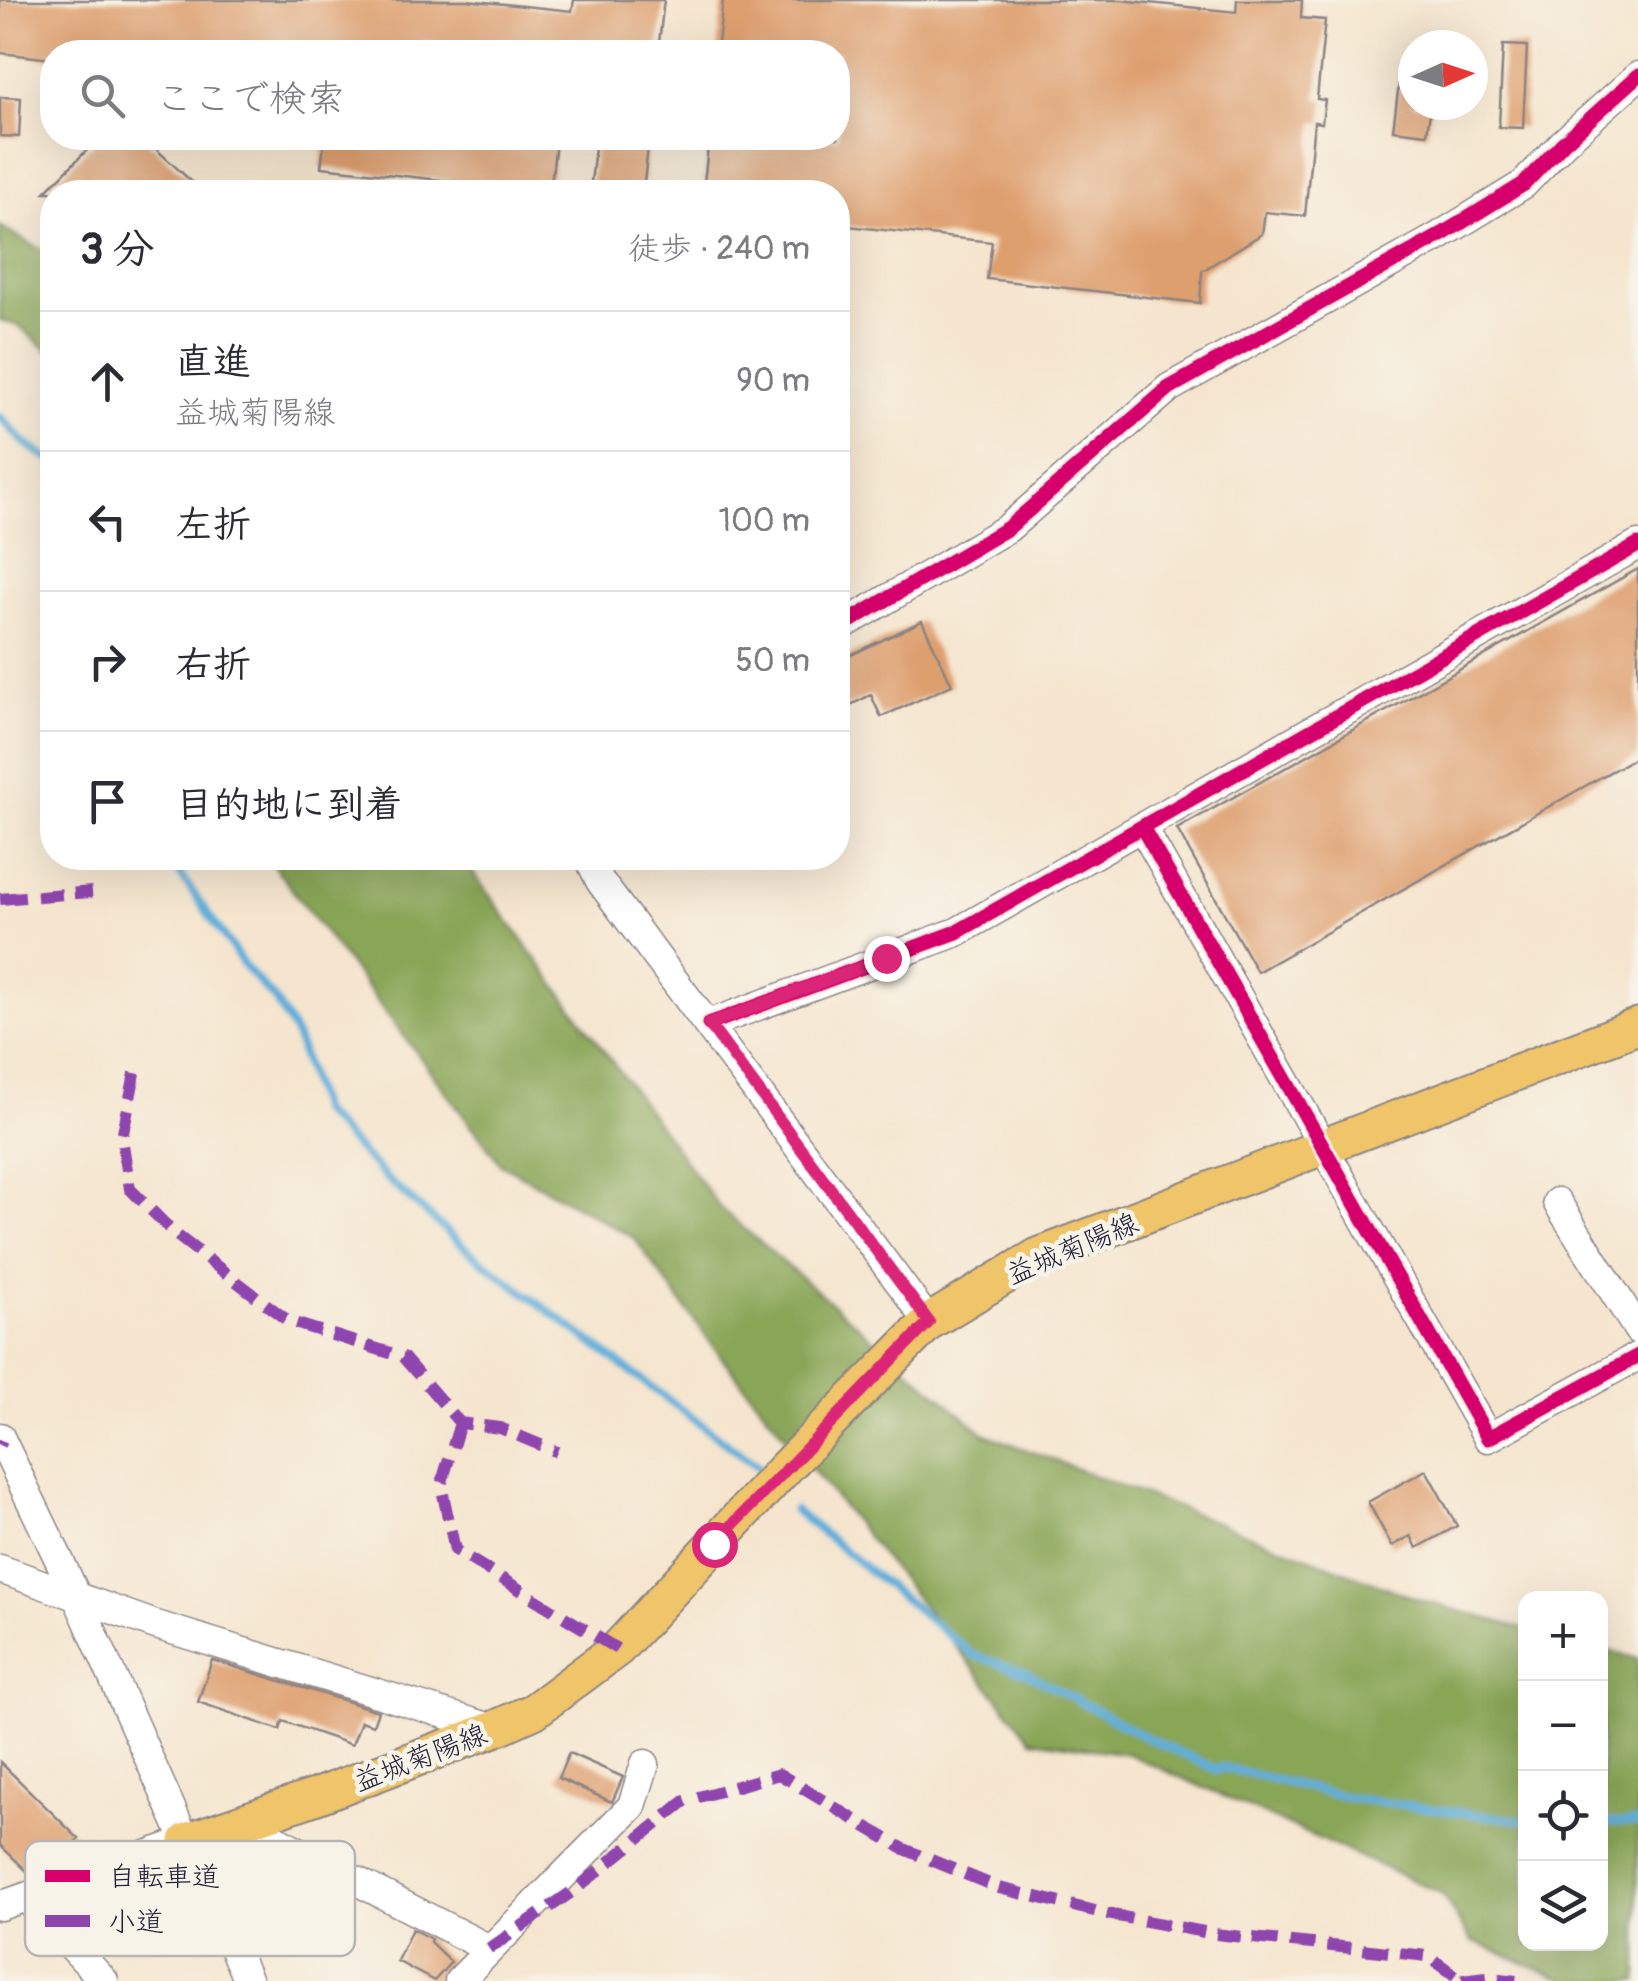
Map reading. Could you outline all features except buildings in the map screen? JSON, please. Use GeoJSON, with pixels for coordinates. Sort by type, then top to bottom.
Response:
{"type":"FeatureCollection","features":[{"type":"Feature","properties":{"kind":"main road","name":"益城菊陽線"},"geometry":{"type":"LineString","coordinates":[[187,1841],[494,1729],[534,1710],[617,1649],[787,1466],[929,1322],[1038,1256],[1638,1026]]}},
{"type":"Feature","properties":{"kind":"street"},"geometry":{"type":"LineString","coordinates":[[850,621],[1008,528],[1168,388],[1436,238],[1524,184],[1563,142],[1638,76]]}},
{"type":"Feature","properties":{"kind":"street"},"geometry":{"type":"LineString","coordinates":[[709,1024],[958,932],[1638,545]]}},
{"type":"Feature","properties":{"kind":"street"},"geometry":{"type":"LineString","coordinates":[[1142,827],[1488,1438],[1638,1356]]}},
{"type":"Feature","properties":{"kind":"street"},"geometry":{"type":"LineString","coordinates":[[595,870],[929,1322]]}},
{"type":"Feature","properties":{"kind":"street"},"geometry":{"type":"LineString","coordinates":[[1557,1202],[1638,1330]]}},
{"type":"Feature","properties":{"kind":"street"},"geometry":{"type":"LineString","coordinates":[[0,1437],[187,1841]]}},
{"type":"Feature","properties":{"kind":"street"},"geometry":{"type":"LineString","coordinates":[[0,1569],[153,1624],[494,1729]]}},
{"type":"Feature","properties":{"kind":"street"},"geometry":{"type":"LineString","coordinates":[[460,1981],[632,1806],[645,1764]]}},
{"type":"Feature","properties":{"kind":"street"},"geometry":{"type":"LineString","coordinates":[[242,1822],[279,1841]]}},
{"type":"Feature","properties":{"kind":"street"},"geometry":{"type":"LineString","coordinates":[[355,1880],[489,1949]]}},
{"type":"Feature","properties":{"kind":"street"},"geometry":{"type":"LineString","coordinates":[[75,1956],[104,1981]]}},
{"type":"Feature","properties":{"kind":"street"},"geometry":{"type":"LineString","coordinates":[[237,1956],[248,1981]]}},
{"type":"Feature","properties":{"kind":"green space"},"geometry":{"type":"Polygon","coordinates":[[[0,226],[40,249],[40,344],[19,326],[0,320],[0,226]]]}},
{"type":"Feature","properties":{"kind":"green space"},"geometry":{"type":"Polygon","coordinates":[[[277,870],[471,870],[720,1208],[983,1433],[1420,1600],[1518,1627],[1518,1951],[1608,1951],[1608,1651],[1638,1659],[1638,1981],[1568,1981],[1471,1941],[1441,1893],[1128,1754],[1032,1740],[722,1358],[634,1238],[501,1164],[277,870]]]}},
{"type":"Feature","properties":{"kind":"waterway"},"geometry":{"type":"LineString","coordinates":[[0,417],[40,453]]}},
{"type":"Feature","properties":{"kind":"waterway"},"geometry":{"type":"LineString","coordinates":[[177,870],[246,968],[275,1000],[297,1038],[320,1111],[386,1178],[470,1252],[757,1466]]}},
{"type":"Feature","properties":{"kind":"waterway"},"geometry":{"type":"LineString","coordinates":[[794,1510],[973,1655],[1027,1673],[1147,1738],[1218,1770],[1222,1767],[1350,1798],[1518,1820]]}},
{"type":"Feature","properties":{"kind":"waterway"},"geometry":{"type":"LineString","coordinates":[[1608,1822],[1638,1823]]}},
{"type":"Feature","properties":{"kind":"marked path"},"geometry":{"type":"LineString","coordinates":[[0,899],[92,892]]}},
{"type":"Feature","properties":{"kind":"marked path"},"geometry":{"type":"LineString","coordinates":[[135,1073],[122,1138],[130,1189],[175,1234],[288,1321],[403,1357],[460,1423],[500,1428],[557,1452]]}},
{"type":"Feature","properties":{"kind":"marked path"},"geometry":{"type":"LineString","coordinates":[[460,1423],[441,1485],[455,1550],[617,1649]]}},
{"type":"Feature","properties":{"kind":"marked path"},"geometry":{"type":"LineString","coordinates":[[0,1445],[2,1441]]}},
{"type":"Feature","properties":{"kind":"marked path"},"geometry":{"type":"LineString","coordinates":[[489,1949],[576,1889],[685,1801],[779,1774],[902,1848],[999,1888],[1215,1934],[1428,1956],[1463,1981]]}},
{"type":"Feature","properties":{"kind":"marked path"},"geometry":{"type":"LineString","coordinates":[[1462,1980],[1487,1977],[1516,1981]]}},
{"type":"Feature","properties":{"kind":"cycle path"},"geometry":{"type":"LineString","coordinates":[[850,621],[1008,528],[1169,388],[1524,184],[1638,76]]}},
{"type":"Feature","properties":{"kind":"cycle path"},"geometry":{"type":"LineString","coordinates":[[709,1024],[957,932],[1638,545]]}},
{"type":"Feature","properties":{"kind":"cycle path"},"geometry":{"type":"LineString","coordinates":[[1142,827],[1488,1438],[1638,1356]]}},
{"type":"Feature","properties":{"kind":"route"},"geometry":{"type":"LineString","coordinates":[[714,1544],[929,1322],[709,1024],[886,958]]}}]}
